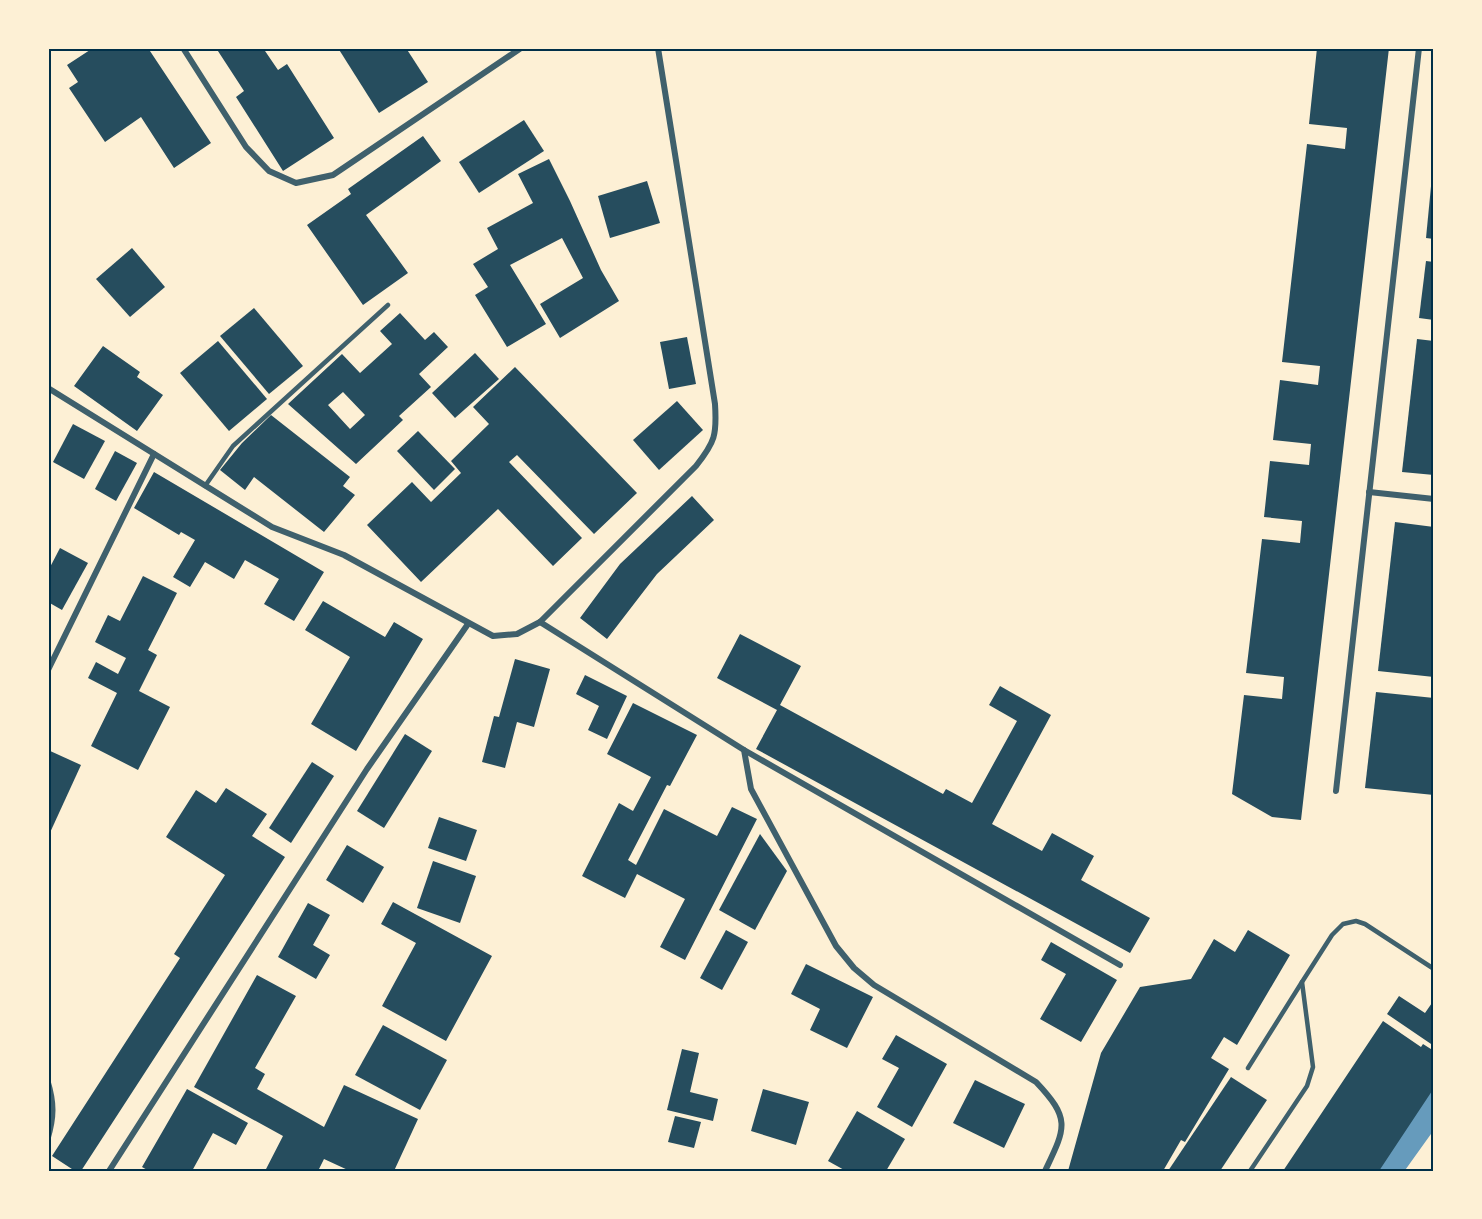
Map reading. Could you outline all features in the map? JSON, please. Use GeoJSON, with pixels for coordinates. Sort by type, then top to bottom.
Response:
{"type":"FeatureCollection","features":[{"type":"Feature","properties":{"kind":"street"},"geometry":{"type":"LineString","coordinates":[[183,48],[246,147],[269,171],[296,183],[333,175],[521,48]]}},
{"type":"Feature","properties":{"kind":"street"},"geometry":{"type":"LineString","coordinates":[[48,388],[272,527],[344,555],[493,636],[517,634],[540,622],[696,466],[712,445],[717,425],[658,48]]}},
{"type":"Feature","properties":{"kind":"street"},"geometry":{"type":"LineString","coordinates":[[1336,790],[1419,48]]}},
{"type":"Feature","properties":{"kind":"street"},"geometry":{"type":"LineString","coordinates":[[48,670],[154,453]]}},
{"type":"Feature","properties":{"kind":"street"},"geometry":{"type":"LineString","coordinates":[[1369,492],[1434,499]]}},
{"type":"Feature","properties":{"kind":"street"},"geometry":{"type":"LineString","coordinates":[[540,622],[744,750],[1120,965]]}},
{"type":"Feature","properties":{"kind":"street"},"geometry":{"type":"LineString","coordinates":[[109,1171],[367,769],[468,624]]}},
{"type":"Feature","properties":{"kind":"street"},"geometry":{"type":"LineString","coordinates":[[744,750],[751,789],[836,946],[854,968],[874,985],[1036,1082],[1053,1100],[1062,1116],[1059,1142],[1045,1171]]}},
{"type":"Feature","properties":{"kind":"lane"},"geometry":{"type":"LineString","coordinates":[[205,486],[233,446],[388,305]]}},
{"type":"Feature","properties":{"kind":"lane"},"geometry":{"type":"LineString","coordinates":[[1248,1068],[1332,935],[1343,924],[1356,921],[1365,924],[1434,969]]}},
{"type":"Feature","properties":{"kind":"lane"},"geometry":{"type":"LineString","coordinates":[[1250,1171],[1306,1086],[1313,1066],[1302,982]]}},
{"type":"Feature","properties":{"kind":"lane"},"geometry":{"type":"LineString","coordinates":[[48,1080],[52,1092],[55,1119],[48,1140]]}},
{"type":"Feature","properties":{"kind":"building"},"geometry":{"type":"Polygon","coordinates":[[[93,48],[148,48],[211,143],[174,168],[141,117],[105,142],[69,88],[78,82],[67,65],[93,48]]]}},
{"type":"Feature","properties":{"kind":"building"},"geometry":{"type":"Polygon","coordinates":[[[216,48],[263,48],[278,70],[287,64],[334,138],[283,171],[236,97],[244,91],[216,48]]]}},
{"type":"Feature","properties":{"kind":"building"},"geometry":{"type":"Polygon","coordinates":[[[338,48],[406,48],[428,82],[379,113],[338,48]]]}},
{"type":"Feature","properties":{"kind":"building"},"geometry":{"type":"Polygon","coordinates":[[[1317,48],[1389,48],[1301,820],[1272,817],[1232,794],[1244,695],[1282,699],[1284,677],[1246,673],[1262,539],[1300,543],[1302,521],[1264,517],[1270,461],[1309,465],[1311,444],[1273,440],[1280,380],[1318,385],[1320,366],[1282,362],[1307,144],[1345,149],[1347,128],[1309,124],[1317,48]]]}},
{"type":"Feature","properties":{"kind":"building"},"geometry":{"type":"Polygon","coordinates":[[[524,120],[544,151],[479,193],[459,162],[524,120]]]}},
{"type":"Feature","properties":{"kind":"building"},"geometry":{"type":"Polygon","coordinates":[[[423,136],[441,161],[366,215],[408,273],[363,305],[307,225],[351,194],[348,189],[423,136]]]}},
{"type":"Feature","properties":{"kind":"building"},"geometry":{"type":"Polygon","coordinates":[[[549,159],[601,270],[619,301],[560,338],[540,304],[583,278],[562,238],[510,265],[546,324],[507,347],[475,295],[488,287],[473,264],[498,249],[487,228],[533,203],[518,174],[549,159]]]}},
{"type":"Feature","properties":{"kind":"building"},"geometry":{"type":"Polygon","coordinates":[[[1432,176],[1434,176],[1434,239],[1426,238],[1432,176]]]}},
{"type":"Feature","properties":{"kind":"building"},"geometry":{"type":"Polygon","coordinates":[[[647,181],[660,223],[610,238],[598,196],[647,181]]]}},
{"type":"Feature","properties":{"kind":"building"},"geometry":{"type":"Polygon","coordinates":[[[132,248],[165,287],[130,317],[96,279],[132,248]]]}},
{"type":"Feature","properties":{"kind":"building"},"geometry":{"type":"Polygon","coordinates":[[[1426,261],[1434,262],[1434,320],[1419,318],[1426,261]]]}},
{"type":"Feature","properties":{"kind":"building"},"geometry":{"type":"Polygon","coordinates":[[[254,308],[303,366],[269,394],[220,336],[254,308]]]}},
{"type":"Feature","properties":{"kind":"building"},"geometry":{"type":"Polygon","coordinates":[[[400,313],[425,340],[434,332],[448,347],[419,374],[431,387],[399,416],[403,420],[356,464],[288,404],[342,354],[360,373],[392,344],[380,331],[400,313]],[[343,392],[328,405],[350,429],[365,415],[343,392]]]}},
{"type":"Feature","properties":{"kind":"building"},"geometry":{"type":"Polygon","coordinates":[[[687,337],[696,384],[669,389],[660,342],[687,337]]]}},
{"type":"Feature","properties":{"kind":"building"},"geometry":{"type":"Polygon","coordinates":[[[1417,339],[1434,341],[1434,475],[1402,472],[1417,339]]]}},
{"type":"Feature","properties":{"kind":"building"},"geometry":{"type":"Polygon","coordinates":[[[218,341],[267,399],[229,431],[180,373],[218,341]]]}},
{"type":"Feature","properties":{"kind":"building"},"geometry":{"type":"Polygon","coordinates":[[[103,346],[140,372],[137,377],[163,395],[137,431],[74,386],[103,346]]]}},
{"type":"Feature","properties":{"kind":"building"},"geometry":{"type":"Polygon","coordinates":[[[475,353],[499,379],[455,418],[432,393],[475,353]]]}},
{"type":"Feature","properties":{"kind":"building"},"geometry":{"type":"Polygon","coordinates":[[[515,367],[637,493],[594,534],[517,455],[509,462],[582,538],[553,566],[498,509],[421,582],[367,525],[412,482],[431,502],[461,473],[451,461],[489,424],[473,407],[515,367]]]}},
{"type":"Feature","properties":{"kind":"building"},"geometry":{"type":"Polygon","coordinates":[[[677,401],[703,430],[659,470],[633,440],[677,401]]]}},
{"type":"Feature","properties":{"kind":"building"},"geometry":{"type":"Polygon","coordinates":[[[271,415],[350,477],[343,486],[355,495],[324,532],[254,477],[245,490],[220,470],[242,443],[271,415]]]}},
{"type":"Feature","properties":{"kind":"building"},"geometry":{"type":"Polygon","coordinates":[[[73,424],[105,441],[84,479],[53,462],[73,424]]]}},
{"type":"Feature","properties":{"kind":"building"},"geometry":{"type":"Polygon","coordinates":[[[418,431],[455,469],[434,490],[397,451],[418,431]]]}},
{"type":"Feature","properties":{"kind":"building"},"geometry":{"type":"Polygon","coordinates":[[[115,451],[137,463],[116,501],[95,489],[115,451]]]}},
{"type":"Feature","properties":{"kind":"building"},"geometry":{"type":"Polygon","coordinates":[[[154,472],[324,572],[294,621],[264,604],[279,579],[245,560],[234,579],[205,562],[190,587],[173,577],[195,540],[181,532],[179,535],[134,508],[154,472]]]}},
{"type":"Feature","properties":{"kind":"building"},"geometry":{"type":"Polygon","coordinates":[[[692,496],[714,520],[657,574],[607,639],[580,618],[620,564],[692,496]]]}},
{"type":"Feature","properties":{"kind":"building"},"geometry":{"type":"Polygon","coordinates":[[[1395,522],[1434,527],[1434,677],[1378,671],[1395,522]]]}},
{"type":"Feature","properties":{"kind":"building"},"geometry":{"type":"Polygon","coordinates":[[[60,548],[88,563],[62,610],[48,602],[48,571],[60,548]]]}},
{"type":"Feature","properties":{"kind":"building"},"geometry":{"type":"Polygon","coordinates":[[[143,576],[177,593],[148,650],[157,655],[139,691],[170,707],[138,770],[91,746],[117,693],[88,678],[96,662],[118,674],[126,658],[95,642],[108,615],[120,621],[143,576]]]}},
{"type":"Feature","properties":{"kind":"building"},"geometry":{"type":"Polygon","coordinates":[[[323,601],[385,637],[394,622],[423,639],[356,751],[311,724],[350,657],[305,630],[323,601]]]}},
{"type":"Feature","properties":{"kind":"building"},"geometry":{"type":"Polygon","coordinates":[[[740,634],[801,666],[780,705],[943,794],[946,789],[972,803],[1017,721],[989,705],[1000,686],[1051,715],[992,824],[1042,851],[1052,833],[1094,856],[1081,880],[1150,918],[1130,953],[756,749],[777,710],[717,678],[740,634]]]}},
{"type":"Feature","properties":{"kind":"building"},"geometry":{"type":"Polygon","coordinates":[[[515,659],[550,669],[534,727],[517,722],[505,768],[482,762],[494,716],[499,717],[515,659]]]}},
{"type":"Feature","properties":{"kind":"building"},"geometry":{"type":"Polygon","coordinates":[[[585,675],[627,696],[607,739],[588,730],[599,706],[576,694],[585,675]]]}},
{"type":"Feature","properties":{"kind":"building"},"geometry":{"type":"Polygon","coordinates":[[[1376,692],[1434,698],[1434,795],[1365,788],[1376,692]]]}},
{"type":"Feature","properties":{"kind":"building"},"geometry":{"type":"Polygon","coordinates":[[[633,703],[697,735],[670,786],[667,785],[628,860],[636,865],[664,809],[717,836],[732,807],[757,819],[685,960],[660,947],[685,899],[637,874],[625,898],[582,876],[619,803],[633,811],[651,777],[607,754],[633,703]]]}},
{"type":"Feature","properties":{"kind":"building"},"geometry":{"type":"Polygon","coordinates":[[[405,734],[432,751],[384,828],[357,811],[405,734]]]}},
{"type":"Feature","properties":{"kind":"building"},"geometry":{"type":"Polygon","coordinates":[[[48,750],[81,765],[48,837],[48,750]]]}},
{"type":"Feature","properties":{"kind":"building"},"geometry":{"type":"Polygon","coordinates":[[[312,762],[334,776],[291,843],[269,828],[312,762]]]}},
{"type":"Feature","properties":{"kind":"building"},"geometry":{"type":"Polygon","coordinates":[[[226,788],[267,814],[252,836],[285,857],[81,1171],[75,1171],[52,1156],[180,958],[174,954],[225,875],[166,837],[196,790],[216,803],[226,788]]]}},
{"type":"Feature","properties":{"kind":"building"},"geometry":{"type":"Polygon","coordinates":[[[439,817],[477,830],[466,861],[428,848],[439,817]]]}},
{"type":"Feature","properties":{"kind":"building"},"geometry":{"type":"Polygon","coordinates":[[[760,834],[787,871],[755,930],[719,910],[760,834]]]}},
{"type":"Feature","properties":{"kind":"building"},"geometry":{"type":"Polygon","coordinates":[[[347,845],[384,867],[363,903],[326,880],[347,845]]]}},
{"type":"Feature","properties":{"kind":"building"},"geometry":{"type":"Polygon","coordinates":[[[433,861],[476,876],[460,923],[417,908],[433,861]]]}},
{"type":"Feature","properties":{"kind":"building"},"geometry":{"type":"Polygon","coordinates":[[[393,902],[492,956],[446,1041],[382,1006],[416,943],[381,924],[393,902]]]}},
{"type":"Feature","properties":{"kind":"building"},"geometry":{"type":"Polygon","coordinates":[[[308,903],[330,915],[313,945],[330,955],[316,979],[278,957],[308,903]]]}},
{"type":"Feature","properties":{"kind":"building"},"geometry":{"type":"Polygon","coordinates":[[[726,930],[748,942],[722,990],[700,978],[726,930]]]}},
{"type":"Feature","properties":{"kind":"building"},"geometry":{"type":"Polygon","coordinates":[[[1248,930],[1290,955],[1237,1045],[1224,1037],[1211,1058],[1229,1069],[1185,1142],[1181,1140],[1163,1171],[1068,1171],[1101,1053],[1140,987],[1191,979],[1214,939],[1235,952],[1248,930]]]}},
{"type":"Feature","properties":{"kind":"building"},"geometry":{"type":"Polygon","coordinates":[[[1051,942],[1117,980],[1081,1042],[1040,1019],[1066,974],[1041,960],[1051,942]]]}},
{"type":"Feature","properties":{"kind":"building"},"geometry":{"type":"Polygon","coordinates":[[[806,964],[873,997],[847,1048],[810,1030],[820,1009],[791,994],[806,964]]]}},
{"type":"Feature","properties":{"kind":"building"},"geometry":{"type":"Polygon","coordinates":[[[257,975],[296,996],[255,1068],[265,1074],[257,1089],[324,1127],[344,1085],[418,1119],[394,1171],[350,1171],[324,1159],[318,1171],[265,1171],[283,1136],[194,1087],[257,975]]]}},
{"type":"Feature","properties":{"kind":"building"},"geometry":{"type":"Polygon","coordinates":[[[1399,996],[1425,1013],[1434,1000],[1434,1046],[1387,1014],[1399,996]]]}},
{"type":"Feature","properties":{"kind":"building"},"geometry":{"type":"Polygon","coordinates":[[[1383,1021],[1421,1047],[1423,1044],[1434,1051],[1434,1088],[1379,1171],[1283,1171],[1383,1021]]]}},
{"type":"Feature","properties":{"kind":"building"},"geometry":{"type":"Polygon","coordinates":[[[383,1025],[447,1060],[420,1110],[355,1075],[383,1025]]]}},
{"type":"Feature","properties":{"kind":"building"},"geometry":{"type":"Polygon","coordinates":[[[896,1035],[947,1064],[912,1127],[877,1107],[899,1068],[882,1059],[896,1035]]]}},
{"type":"Feature","properties":{"kind":"building"},"geometry":{"type":"Polygon","coordinates":[[[682,1049],[699,1053],[690,1092],[718,1099],[713,1121],[667,1110],[682,1049]]]}},
{"type":"Feature","properties":{"kind":"building"},"geometry":{"type":"Polygon","coordinates":[[[1231,1077],[1267,1100],[1220,1171],[1168,1171],[1231,1077]]]}},
{"type":"Feature","properties":{"kind":"building"},"geometry":{"type":"Polygon","coordinates":[[[975,1080],[1025,1104],[1004,1148],[953,1123],[975,1080]]]}},
{"type":"Feature","properties":{"kind":"building"},"geometry":{"type":"Polygon","coordinates":[[[187,1089],[248,1123],[236,1145],[213,1133],[192,1171],[149,1171],[142,1167],[187,1089]]]}},
{"type":"Feature","properties":{"kind":"building"},"geometry":{"type":"Polygon","coordinates":[[[763,1089],[809,1102],[796,1145],[751,1131],[763,1089]]]}},
{"type":"Feature","properties":{"kind":"building"},"geometry":{"type":"Polygon","coordinates":[[[857,1111],[905,1139],[886,1171],[846,1171],[828,1161],[857,1111]]]}},
{"type":"Feature","properties":{"kind":"building"},"geometry":{"type":"Polygon","coordinates":[[[675,1116],[701,1122],[694,1148],[668,1142],[675,1116]]]}},
{"type":"Feature","properties":{"kind":"waterway"},"geometry":{"type":"LineString","coordinates":[[1386,1171],[1434,1104]]}}]}
